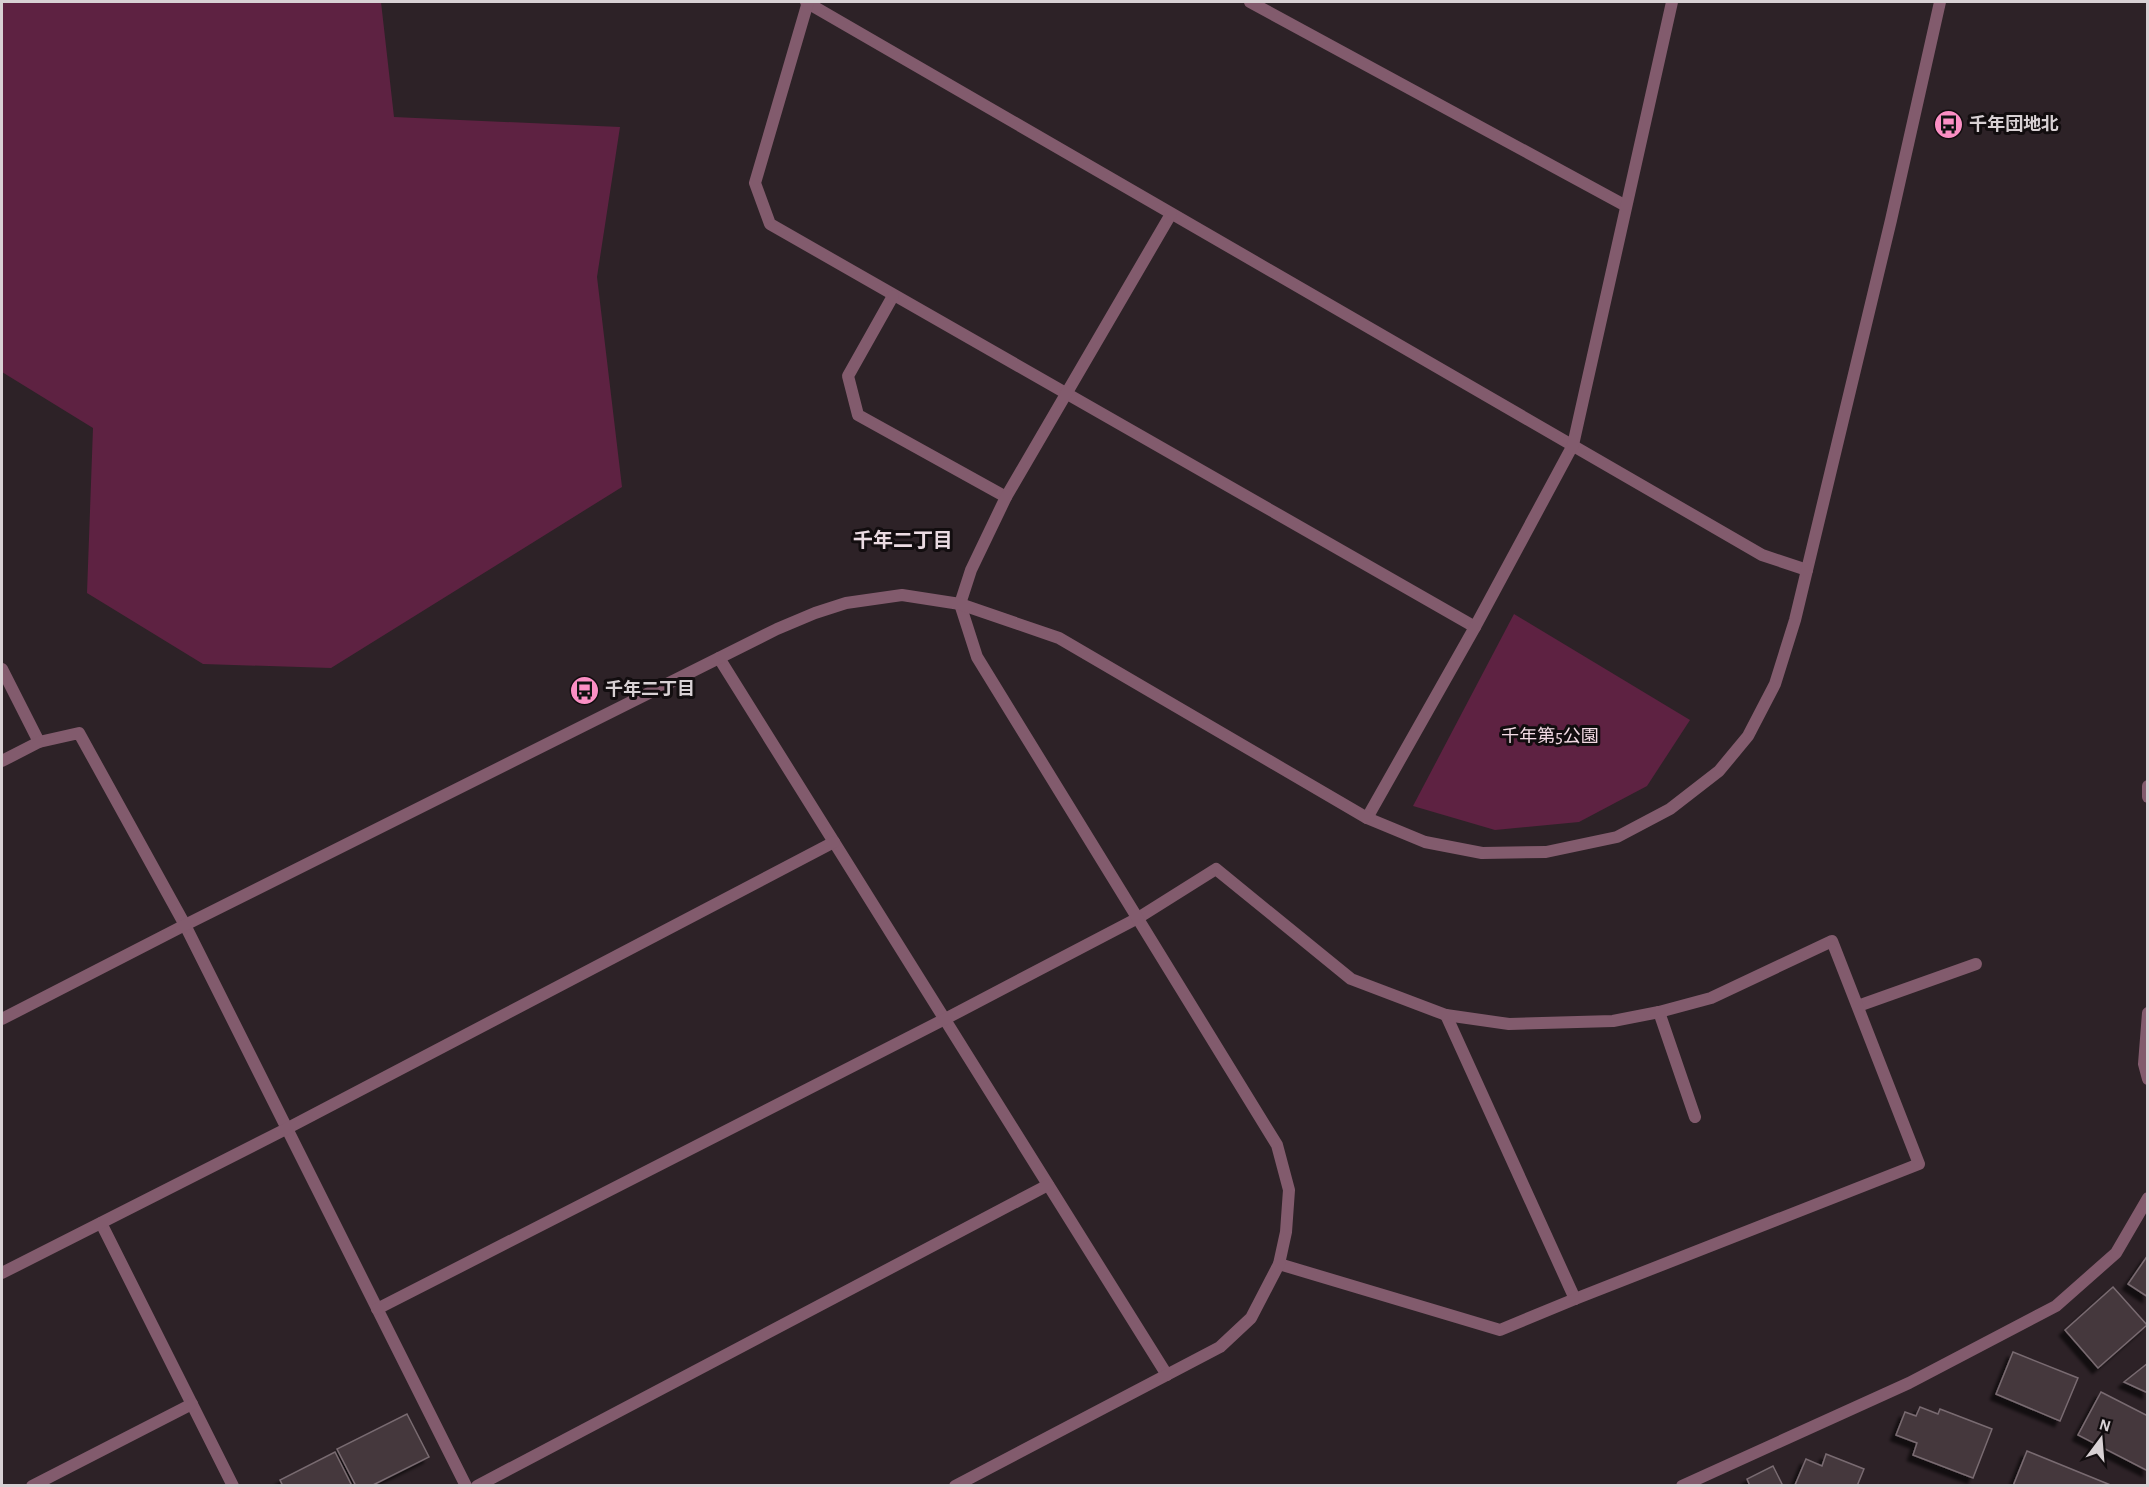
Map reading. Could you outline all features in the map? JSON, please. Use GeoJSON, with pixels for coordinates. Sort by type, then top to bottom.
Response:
{"type":"FeatureCollection","features":[{"type":"Feature","properties":{"kind":"street"},"geometry":{"type":"LineString","coordinates":[[1475,627],[770,224],[755,183],[807,2],[1762,555],[1807,570]]}},
{"type":"Feature","properties":{"kind":"street"},"geometry":{"type":"LineString","coordinates":[[1250,2],[1626,206]]}},
{"type":"Feature","properties":{"kind":"street"},"geometry":{"type":"LineString","coordinates":[[1367,818],[1475,627],[1573,445],[1672,2]]}},
{"type":"Feature","properties":{"kind":"street"},"geometry":{"type":"LineString","coordinates":[[2,1020],[185,925],[777,629],[846,603],[902,595],[960,604],[1059,638],[1367,818],[1425,842],[1482,853],[1546,852],[1617,837],[1670,809],[1719,771],[1748,736],[1775,684],[1795,620],[1891,220],[1940,2]]}},
{"type":"Feature","properties":{"kind":"street"},"geometry":{"type":"LineString","coordinates":[[955,1485],[1220,1347],[1251,1318],[1279,1264],[1286,1232],[1289,1190],[1277,1145],[977,657],[960,604],[971,570],[1006,497],[1171,214]]}},
{"type":"Feature","properties":{"kind":"street"},"geometry":{"type":"LineString","coordinates":[[893,296],[848,376],[858,415],[1006,497]]}},
{"type":"Feature","properties":{"kind":"street"},"geometry":{"type":"LineString","coordinates":[[719,658],[1167,1375]]}},
{"type":"Feature","properties":{"kind":"street"},"geometry":{"type":"LineString","coordinates":[[2,669],[39,742]]}},
{"type":"Feature","properties":{"kind":"street"},"geometry":{"type":"LineString","coordinates":[[2,761],[39,742],[79,732],[185,925],[466,1485]]}},
{"type":"Feature","properties":{"kind":"street"},"geometry":{"type":"LineString","coordinates":[[2148,786],[2148,797]]}},
{"type":"Feature","properties":{"kind":"street"},"geometry":{"type":"LineString","coordinates":[[2,1273],[286,1130],[834,842]]}},
{"type":"Feature","properties":{"kind":"street"},"geometry":{"type":"LineString","coordinates":[[376,1309],[1138,918],[1216,869],[1351,980],[1446,1015],[1509,1024],[1613,1021],[1659,1012],[1711,998],[1832,941],[1919,1164],[1500,1330],[1279,1264]]}},
{"type":"Feature","properties":{"kind":"street"},"geometry":{"type":"LineString","coordinates":[[1858,1006],[1976,964]]}},
{"type":"Feature","properties":{"kind":"street"},"geometry":{"type":"LineString","coordinates":[[1659,1012],[1695,1117]]}},
{"type":"Feature","properties":{"kind":"street"},"geometry":{"type":"LineString","coordinates":[[2148,1013],[2144,1064],[2148,1079]]}},
{"type":"Feature","properties":{"kind":"street"},"geometry":{"type":"LineString","coordinates":[[1446,1015],[1575,1299]]}},
{"type":"Feature","properties":{"kind":"street"},"geometry":{"type":"LineString","coordinates":[[477,1485],[1048,1185]]}},
{"type":"Feature","properties":{"kind":"street"},"geometry":{"type":"LineString","coordinates":[[1682,1485],[1704,1481],[1909,1383],[2056,1306],[2116,1253],[2148,1198]]}},
{"type":"Feature","properties":{"kind":"street"},"geometry":{"type":"LineString","coordinates":[[101,1223],[233,1485]]}},
{"type":"Feature","properties":{"kind":"street"},"geometry":{"type":"LineString","coordinates":[[32,1485],[192,1404]]}},
{"type":"Feature","properties":{"kind":"green space"},"geometry":{"type":"Polygon","coordinates":[[[2,2],[381,2],[394,117],[620,127],[597,277],[622,487],[331,668],[203,664],[87,593],[93,428],[2,372],[2,2]]]}},
{"type":"Feature","properties":{"kind":"green space","name":"千年第5公園"},"geometry":{"type":"Polygon","coordinates":[[[1514,614],[1690,720],[1647,786],[1579,822],[1495,830],[1413,806],[1514,614]]]}},
{"type":"Feature","properties":{"kind":"building"},"geometry":{"type":"Polygon","coordinates":[[[2148,1255],[2148,1297],[2128,1284],[2148,1255]]]}},
{"type":"Feature","properties":{"kind":"building"},"geometry":{"type":"Polygon","coordinates":[[[2113,1287],[2147,1325],[2098,1368],[2065,1330],[2113,1287]]]}},
{"type":"Feature","properties":{"kind":"building"},"geometry":{"type":"Polygon","coordinates":[[[2013,1352],[2078,1378],[2060,1421],[1996,1394],[2013,1352]]]}},
{"type":"Feature","properties":{"kind":"building"},"geometry":{"type":"Polygon","coordinates":[[[2148,1363],[2148,1393],[2124,1382],[2148,1363]]]}},
{"type":"Feature","properties":{"kind":"building"},"geometry":{"type":"Polygon","coordinates":[[[2101,1392],[2148,1416],[2148,1471],[2078,1435],[2101,1392]]]}},
{"type":"Feature","properties":{"kind":"building"},"geometry":{"type":"Polygon","coordinates":[[[1920,1407],[1938,1414],[1940,1409],[1992,1429],[1973,1478],[1913,1455],[1917,1443],[1896,1435],[1905,1412],[1916,1416],[1920,1407]]]}},
{"type":"Feature","properties":{"kind":"building"},"geometry":{"type":"Polygon","coordinates":[[[407,1414],[429,1457],[371,1486],[356,1486],[337,1449],[407,1414]]]}},
{"type":"Feature","properties":{"kind":"building"},"geometry":{"type":"Polygon","coordinates":[[[2027,1451],[2113,1486],[2013,1486],[2027,1451]]]}},
{"type":"Feature","properties":{"kind":"building"},"geometry":{"type":"Polygon","coordinates":[[[335,1452],[352,1486],[283,1486],[280,1480],[335,1452]]]}},
{"type":"Feature","properties":{"kind":"building"},"geometry":{"type":"Polygon","coordinates":[[[1826,1454],[1864,1469],[1857,1486],[1795,1485],[1806,1459],[1822,1466],[1826,1454]]]}},
{"type":"Feature","properties":{"kind":"building"},"geometry":{"type":"Polygon","coordinates":[[[1773,1466],[1783,1486],[1750,1486],[1747,1479],[1773,1466]]]}},
{"type":"Feature","properties":{"kind":"place","name":"千年団地北"},"geometry":{"type":"Point","coordinates":[1948,125]}},
{"type":"Feature","properties":{"kind":"place","name":"千年二丁目"},"geometry":{"type":"Point","coordinates":[584,690]}},
{"type":"Feature","properties":{"kind":"district","name":"千年二丁目"},"geometry":{"type":"Point","coordinates":[903,541]}}]}
